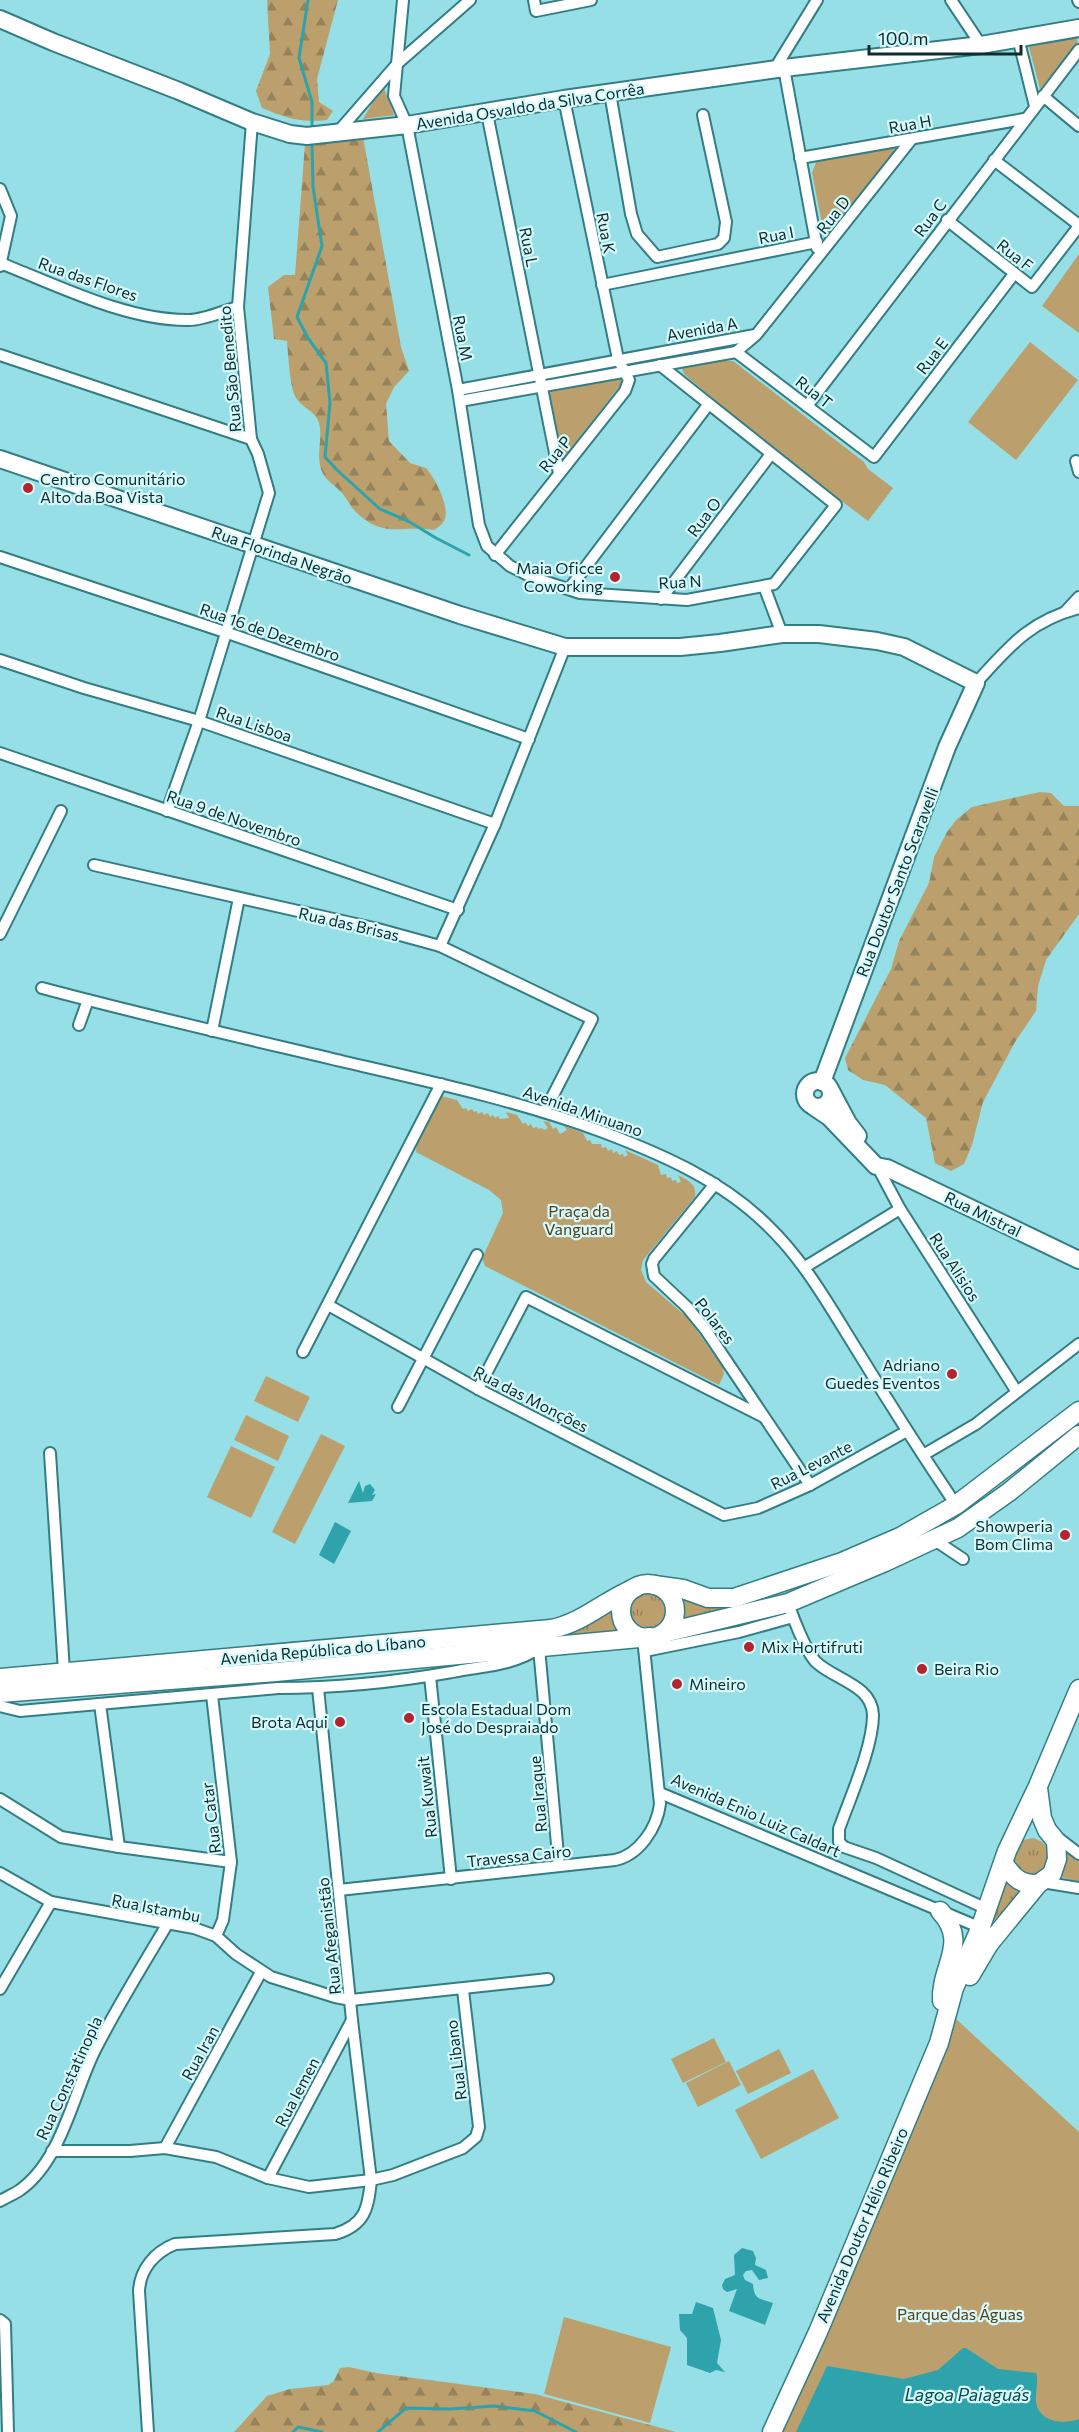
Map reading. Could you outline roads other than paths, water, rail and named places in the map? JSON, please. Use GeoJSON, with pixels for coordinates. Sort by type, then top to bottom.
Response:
{"type":"FeatureCollection","features":[{"type":"Feature","properties":{"kind":"main road","name":"Avenida República do Líbano"},"geometry":{"type":"LineString","coordinates":[[0,1678],[551,1629],[574,1623],[613,1598],[635,1588],[654,1585],[683,1588],[703,1596],[719,1599],[749,1594],[842,1562],[900,1538],[956,1505],[1079,1411]]}},
{"type":"Feature","properties":{"kind":"main road","name":"Avenida República do Líbano"},"geometry":{"type":"LineString","coordinates":[[0,1693],[277,1680],[539,1648],[651,1640],[790,1610],[958,1528],[1000,1498],[1079,1435]]}},
{"type":"Feature","properties":{"kind":"main road"},"geometry":{"type":"LineString","coordinates":[[635,1588],[623,1601],[622,1620],[626,1628],[651,1640],[673,1621],[674,1606],[667,1592],[654,1585]]}},
{"type":"Feature","properties":{"kind":"main road","name":"Avenida Doutor Hélio Ribeiro"},"geometry":{"type":"LineString","coordinates":[[772,2432],[818,2332],[939,2043],[948,2017],[954,1988],[980,1929],[1017,1831],[1079,1689]]}},
{"type":"Feature","properties":{"kind":"main road","name":"Avenida Doutor Hélio Ribeiro"},"geometry":{"type":"LineString","coordinates":[[948,2017],[978,1961],[1002,1928],[1055,1868],[1057,1850],[1039,1808],[1038,1786]]}},
{"type":"Feature","properties":{"kind":"main road"},"geometry":{"type":"LineString","coordinates":[[1017,1831],[1032,1828],[1050,1832]]}},
{"type":"Feature","properties":{"kind":"main road"},"geometry":{"type":"LineString","coordinates":[[1004,1864],[1019,1882],[1040,1883]]}},
{"type":"Feature","properties":{"kind":"main road"},"geometry":{"type":"LineString","coordinates":[[940,1911],[951,1922],[954,1929],[954,1940],[942,1985],[941,2000],[948,2017]]}},
{"type":"Feature","properties":{"kind":"street","name":"Rua M"},"geometry":{"type":"LineString","coordinates":[[404,0],[394,96],[407,125],[459,396],[479,525],[487,546],[495,555]]}},
{"type":"Feature","properties":{"kind":"street"},"geometry":{"type":"LineString","coordinates":[[335,134],[398,63],[470,0]]}},
{"type":"Feature","properties":{"kind":"street"},"geometry":{"type":"LineString","coordinates":[[534,0],[536,11],[591,0]]}},
{"type":"Feature","properties":{"kind":"street"},"geometry":{"type":"LineString","coordinates":[[779,69],[817,0]]}},
{"type":"Feature","properties":{"kind":"street"},"geometry":{"type":"LineString","coordinates":[[951,0],[981,45]]}},
{"type":"Feature","properties":{"kind":"street","name":"Avenida Osvaldo da Silva Corrêa"},"geometry":{"type":"LineString","coordinates":[[0,19],[252,122],[290,134],[335,134],[407,125],[564,99],[779,69],[981,45],[1079,28]]}},
{"type":"Feature","properties":{"kind":"street"},"geometry":{"type":"LineString","coordinates":[[1018,38],[1035,106]]}},
{"type":"Feature","properties":{"kind":"street","name":"Rua C"},"geometry":{"type":"LineString","coordinates":[[807,406],[1079,50]]}},
{"type":"Feature","properties":{"kind":"street","name":"Rua I"},"geometry":{"type":"LineString","coordinates":[[602,285],[817,242],[779,69]]}},
{"type":"Feature","properties":{"kind":"street"},"geometry":{"type":"LineString","coordinates":[[610,93],[631,214],[637,234],[657,257],[718,244],[724,238],[726,222],[703,115]]}},
{"type":"Feature","properties":{"kind":"street"},"geometry":{"type":"LineString","coordinates":[[1043,96],[1079,126]]}},
{"type":"Feature","properties":{"kind":"street","name":"Rua K"},"geometry":{"type":"LineString","coordinates":[[564,99],[618,359],[624,370]]}},
{"type":"Feature","properties":{"kind":"street","name":"Rua L"},"geometry":{"type":"LineString","coordinates":[[487,113],[559,473]]}},
{"type":"Feature","properties":{"kind":"street","name":"Rua H"},"geometry":{"type":"LineString","coordinates":[[800,158],[1024,120]]}},
{"type":"Feature","properties":{"kind":"street","name":"Rua São Benedito"},"geometry":{"type":"LineString","coordinates":[[167,811],[200,720],[269,493],[258,454],[251,439],[238,307],[252,122]]}},
{"type":"Feature","properties":{"kind":"street","name":"Rua D"},"geometry":{"type":"LineString","coordinates":[[756,335],[911,140]]}},
{"type":"Feature","properties":{"kind":"street","name":"Rua F"},"geometry":{"type":"LineString","coordinates":[[947,220],[1032,287],[1079,225],[994,160]]}},
{"type":"Feature","properties":{"kind":"street"},"geometry":{"type":"LineString","coordinates":[[0,189],[10,216],[0,264]]}},
{"type":"Feature","properties":{"kind":"street"},"geometry":{"type":"LineString","coordinates":[[817,242],[819,258]]}},
{"type":"Feature","properties":{"kind":"street","name":"Rua das Flores"},"geometry":{"type":"LineString","coordinates":[[0,264],[115,308],[165,319],[192,320],[238,307]]}},
{"type":"Feature","properties":{"kind":"street","name":"Rua E"},"geometry":{"type":"LineString","coordinates":[[874,457],[1014,274]]}},
{"type":"Feature","properties":{"kind":"street","name":"Avenida A"},"geometry":{"type":"LineString","coordinates":[[459,396],[539,374],[756,335]]}},
{"type":"Feature","properties":{"kind":"street","name":"Avenida A"},"geometry":{"type":"LineString","coordinates":[[459,396],[542,387],[736,351],[756,335]]}},
{"type":"Feature","properties":{"kind":"street","name":"Rua T"},"geometry":{"type":"LineString","coordinates":[[736,351],[874,457]]}},
{"type":"Feature","properties":{"kind":"street"},"geometry":{"type":"LineString","coordinates":[[0,355],[251,439]]}},
{"type":"Feature","properties":{"kind":"street"},"geometry":{"type":"LineString","coordinates":[[660,365],[771,454]]}},
{"type":"Feature","properties":{"kind":"street","name":"Rua P"},"geometry":{"type":"LineString","coordinates":[[495,555],[625,391],[629,380],[624,370]]}},
{"type":"Feature","properties":{"kind":"street"},"geometry":{"type":"LineString","coordinates":[[569,590],[708,405]]}},
{"type":"Feature","properties":{"kind":"street","name":"Rua N"},"geometry":{"type":"LineString","coordinates":[[495,555],[510,566],[534,578],[580,593],[687,600],[774,584],[836,505],[771,454]]}},
{"type":"Feature","properties":{"kind":"street","name":"Rua O"},"geometry":{"type":"LineString","coordinates":[[661,599],[771,454]]}},
{"type":"Feature","properties":{"kind":"street","name":"Rua Florinda Negrão"},"geometry":{"type":"LineString","coordinates":[[0,459],[459,615],[565,647],[680,647],[782,634],[842,637],[904,647],[976,683]]}},
{"type":"Feature","properties":{"kind":"street","name":"Rua 16 de Dezembro"},"geometry":{"type":"LineString","coordinates":[[0,557],[225,632],[529,739]]}},
{"type":"Feature","properties":{"kind":"street"},"geometry":{"type":"LineString","coordinates":[[764,586],[782,634]]}},
{"type":"Feature","properties":{"kind":"street"},"geometry":{"type":"LineString","coordinates":[[1065,612],[1079,597]]}},
{"type":"Feature","properties":{"kind":"street"},"geometry":{"type":"LineString","coordinates":[[976,683],[1017,639],[1040,622],[1079,608]]}},
{"type":"Feature","properties":{"kind":"street"},"geometry":{"type":"LineString","coordinates":[[440,946],[495,824],[565,647]]}},
{"type":"Feature","properties":{"kind":"street","name":"Rua Lisboa"},"geometry":{"type":"LineString","coordinates":[[0,660],[84,688],[200,720],[495,824]]}},
{"type":"Feature","properties":{"kind":"street","name":"Rua Doutor Santo Scaravelli"},"geometry":{"type":"LineString","coordinates":[[879,1163],[829,1117],[807,1101],[805,1092],[813,1082],[826,1086],[947,747],[976,683]]}},
{"type":"Feature","properties":{"kind":"street","name":"Rua 9 de Novembro"},"geometry":{"type":"LineString","coordinates":[[0,753],[458,910]]}},
{"type":"Feature","properties":{"kind":"street"},"geometry":{"type":"LineString","coordinates":[[0,934],[61,811]]}},
{"type":"Feature","properties":{"kind":"street","name":"Rua das Brisas"},"geometry":{"type":"LineString","coordinates":[[94,866],[440,946],[592,1019],[545,1111]]}},
{"type":"Feature","properties":{"kind":"street"},"geometry":{"type":"LineString","coordinates":[[212,1031],[239,898]]}},
{"type":"Feature","properties":{"kind":"street","name":"Avenida Minuano"},"geometry":{"type":"LineString","coordinates":[[42,988],[545,1111],[655,1153],[715,1184],[734,1196],[767,1224],[805,1267],[956,1505]]}},
{"type":"Feature","properties":{"kind":"street"},"geometry":{"type":"LineString","coordinates":[[79,1026],[88,1000]]}},
{"type":"Feature","properties":{"kind":"street"},"geometry":{"type":"LineString","coordinates":[[303,1352],[441,1084]]}},
{"type":"Feature","properties":{"kind":"street"},"geometry":{"type":"LineString","coordinates":[[826,1086],[848,1123],[879,1163]]}},
{"type":"Feature","properties":{"kind":"street","name":"Rua Alisios"},"geometry":{"type":"LineString","coordinates":[[879,1163],[900,1209],[1017,1392]]}},
{"type":"Feature","properties":{"kind":"street","name":"Rua Mistral"},"geometry":{"type":"LineString","coordinates":[[879,1163],[1079,1260]]}},
{"type":"Feature","properties":{"kind":"street","name":"Polares"},"geometry":{"type":"LineString","coordinates":[[715,1184],[654,1259],[652,1270],[654,1276],[705,1329],[810,1485]]}},
{"type":"Feature","properties":{"kind":"street"},"geometry":{"type":"LineString","coordinates":[[805,1267],[900,1209]]}},
{"type":"Feature","properties":{"kind":"street"},"geometry":{"type":"LineString","coordinates":[[398,1407],[477,1255]]}},
{"type":"Feature","properties":{"kind":"street"},"geometry":{"type":"LineString","coordinates":[[478,1389],[526,1298],[762,1416]]}},
{"type":"Feature","properties":{"kind":"street","name":"Rua das Monções"},"geometry":{"type":"LineString","coordinates":[[328,1305],[478,1389],[724,1515]]}},
{"type":"Feature","properties":{"kind":"street"},"geometry":{"type":"LineString","coordinates":[[923,1455],[976,1424],[1079,1344]]}},
{"type":"Feature","properties":{"kind":"street","name":"Rua Levante"},"geometry":{"type":"LineString","coordinates":[[724,1515],[758,1508],[810,1485],[907,1431]]}},
{"type":"Feature","properties":{"kind":"street"},"geometry":{"type":"LineString","coordinates":[[50,1453],[64,1671]]}},
{"type":"Feature","properties":{"kind":"street"},"geometry":{"type":"LineString","coordinates":[[933,1539],[963,1558]]}},
{"type":"Feature","properties":{"kind":"street"},"geometry":{"type":"LineString","coordinates":[[651,1640],[739,1632],[790,1610],[815,1661],[852,1684],[868,1698],[873,1713],[871,1732],[839,1829],[839,1842],[844,1847],[876,1858],[987,1909]]}},
{"type":"Feature","properties":{"kind":"street","name":"Avenida Enio Luiz Caldart"},"geometry":{"type":"LineString","coordinates":[[651,1640],[660,1793],[980,1929]]}},
{"type":"Feature","properties":{"kind":"street","name":"Avenida República do Líbano"},"geometry":{"type":"LineString","coordinates":[[0,1706],[20,1711],[212,1695],[277,1680],[318,1688],[430,1676],[515,1660],[539,1648]]}},
{"type":"Feature","properties":{"kind":"street","name":"Rua Iraque"},"geometry":{"type":"LineString","coordinates":[[539,1648],[559,1866]]}},
{"type":"Feature","properties":{"kind":"street","name":"Rua Kuwait"},"geometry":{"type":"LineString","coordinates":[[430,1676],[451,1879]]}},
{"type":"Feature","properties":{"kind":"street","name":"Rua Afeganistão"},"geometry":{"type":"LineString","coordinates":[[147,2432],[139,2291],[144,2271],[150,2260],[159,2252],[175,2244],[335,2234],[348,2230],[363,2218],[370,2195],[371,2180],[318,1688]]}},
{"type":"Feature","properties":{"kind":"street","name":"Rua Catar"},"geometry":{"type":"LineString","coordinates":[[212,1695],[231,1862],[223,1920],[216,1936]]}},
{"type":"Feature","properties":{"kind":"street"},"geometry":{"type":"LineString","coordinates":[[100,1704],[119,1847]]}},
{"type":"Feature","properties":{"kind":"street","name":"Travessa Cairo"},"geometry":{"type":"LineString","coordinates":[[339,1890],[615,1860],[631,1854],[647,1836],[657,1819],[660,1793]]}},
{"type":"Feature","properties":{"kind":"street"},"geometry":{"type":"LineString","coordinates":[[0,1799],[61,1837],[231,1862]]}},
{"type":"Feature","properties":{"kind":"street"},"geometry":{"type":"LineString","coordinates":[[1050,1832],[1079,1854]]}},
{"type":"Feature","properties":{"kind":"street","name":"Rua Istambu"},"geometry":{"type":"LineString","coordinates":[[0,1873],[51,1902],[194,1928],[216,1936],[261,1972],[296,1986],[351,2000],[548,1979]]}},
{"type":"Feature","properties":{"kind":"street"},"geometry":{"type":"LineString","coordinates":[[1040,1883],[1079,1888]]}},
{"type":"Feature","properties":{"kind":"street"},"geometry":{"type":"LineString","coordinates":[[0,1989],[51,1902]]}},
{"type":"Feature","properties":{"kind":"street","name":"Rua Constatinopla"},"geometry":{"type":"LineString","coordinates":[[0,2201],[21,2189],[39,2170],[52,2151],[61,2135],[97,2047],[168,1923]]}},
{"type":"Feature","properties":{"kind":"street"},"geometry":{"type":"LineString","coordinates":[[980,1929],[1002,1928]]}},
{"type":"Feature","properties":{"kind":"street","name":"Rua Iran"},"geometry":{"type":"LineString","coordinates":[[165,2148],[261,1972]]}},
{"type":"Feature","properties":{"kind":"street","name":"Rua Libano"},"geometry":{"type":"LineString","coordinates":[[371,2180],[393,2175],[463,2148],[476,2137],[479,2127],[463,1989]]}},
{"type":"Feature","properties":{"kind":"street","name":"Rua Iemen"},"geometry":{"type":"LineString","coordinates":[[268,2178],[352,2020]]}},
{"type":"Feature","properties":{"kind":"street"},"geometry":{"type":"LineString","coordinates":[[52,2151],[129,2151],[165,2148],[216,2157],[268,2178],[309,2187],[371,2180]]}},
{"type":"Feature","properties":{"kind":"street"},"geometry":{"type":"LineString","coordinates":[[0,2320],[5,2324],[5,2424]]}},
{"type":"Feature","properties":{"kind":"water"},"geometry":{"type":"Polygon","coordinates":[[[359,1481],[363,1493],[365,1486],[370,1484],[375,1490],[372,1495],[376,1494],[372,1501],[348,1503],[359,1481]]]}},
{"type":"Feature","properties":{"kind":"water"},"geometry":{"type":"Polygon","coordinates":[[[335,1522],[351,1531],[334,1564],[319,1555],[335,1522]]]}},
{"type":"Feature","properties":{"kind":"water"},"geometry":{"type":"Polygon","coordinates":[[[742,2248],[753,2251],[756,2258],[755,2265],[766,2270],[768,2278],[759,2280],[752,2270],[746,2271],[743,2275],[745,2280],[753,2284],[756,2296],[773,2303],[765,2325],[729,2311],[737,2289],[727,2292],[722,2285],[725,2279],[735,2275],[734,2255],[742,2248]]]}},
{"type":"Feature","properties":{"kind":"water"},"geometry":{"type":"Polygon","coordinates":[[[696,2302],[713,2308],[721,2340],[717,2363],[725,2372],[716,2370],[710,2373],[687,2365],[687,2338],[680,2330],[679,2314],[692,2314],[696,2302]]]}},
{"type":"Feature","properties":{"kind":"water","name":"Lagoa Paiaguás"},"geometry":{"type":"Polygon","coordinates":[[[963,2348],[998,2369],[1036,2373],[1038,2409],[1047,2418],[1059,2422],[1079,2419],[1079,2432],[796,2432],[827,2366],[904,2379],[938,2370],[963,2348]]]}},
{"type":"Feature","properties":{"kind":"waterway"},"geometry":{"type":"LineString","coordinates":[[308,0],[299,58],[312,102],[312,129]]}},
{"type":"Feature","properties":{"kind":"waterway"},"geometry":{"type":"LineString","coordinates":[[312,142],[313,187],[322,246],[297,317],[308,338],[326,363],[330,403],[325,457],[380,509],[408,521],[469,555]]}},
{"type":"Feature","properties":{"kind":"waterway"},"geometry":{"type":"LineString","coordinates":[[378,2432],[406,2408],[450,2409],[494,2406],[535,2411],[576,2432]]}},
{"type":"Feature","properties":{"kind":"waterway"},"geometry":{"type":"LineString","coordinates":[[293,2432],[298,2427],[322,2432]]}},
{"type":"Feature","properties":{"kind":"place","name":"Centro Comunitário Alto da Boa Vista"},"geometry":{"type":"Point","coordinates":[28,488]}},
{"type":"Feature","properties":{"kind":"place","name":"Maia Oficce Coworking"},"geometry":{"type":"Point","coordinates":[615,577]}},
{"type":"Feature","properties":{"kind":"place","name":"Adriano Guedes Eventos"},"geometry":{"type":"Point","coordinates":[952,1374]}},
{"type":"Feature","properties":{"kind":"place","name":"Showperia Bom Clima"},"geometry":{"type":"Point","coordinates":[1065,1535]}},
{"type":"Feature","properties":{"kind":"place","name":"Mix Hortifruti"},"geometry":{"type":"Point","coordinates":[749,1647]}},
{"type":"Feature","properties":{"kind":"place","name":"Beira Rio"},"geometry":{"type":"Point","coordinates":[922,1669]}},
{"type":"Feature","properties":{"kind":"place","name":"Mineiro"},"geometry":{"type":"Point","coordinates":[677,1684]}},
{"type":"Feature","properties":{"kind":"place","name":"Escola Estadual Dom José do Despraiado"},"geometry":{"type":"Point","coordinates":[409,1718]}},
{"type":"Feature","properties":{"kind":"place","name":"Brota Aqui"},"geometry":{"type":"Point","coordinates":[340,1722]}},
{"type":"Feature","properties":{"kind":"park label","name":"Praça da Vanguard"},"geometry":{"type":"Point","coordinates":[579,1220]}},
{"type":"Feature","properties":{"kind":"park label","name":"Parque das Águas"},"geometry":{"type":"Point","coordinates":[960,2314]}}]}
